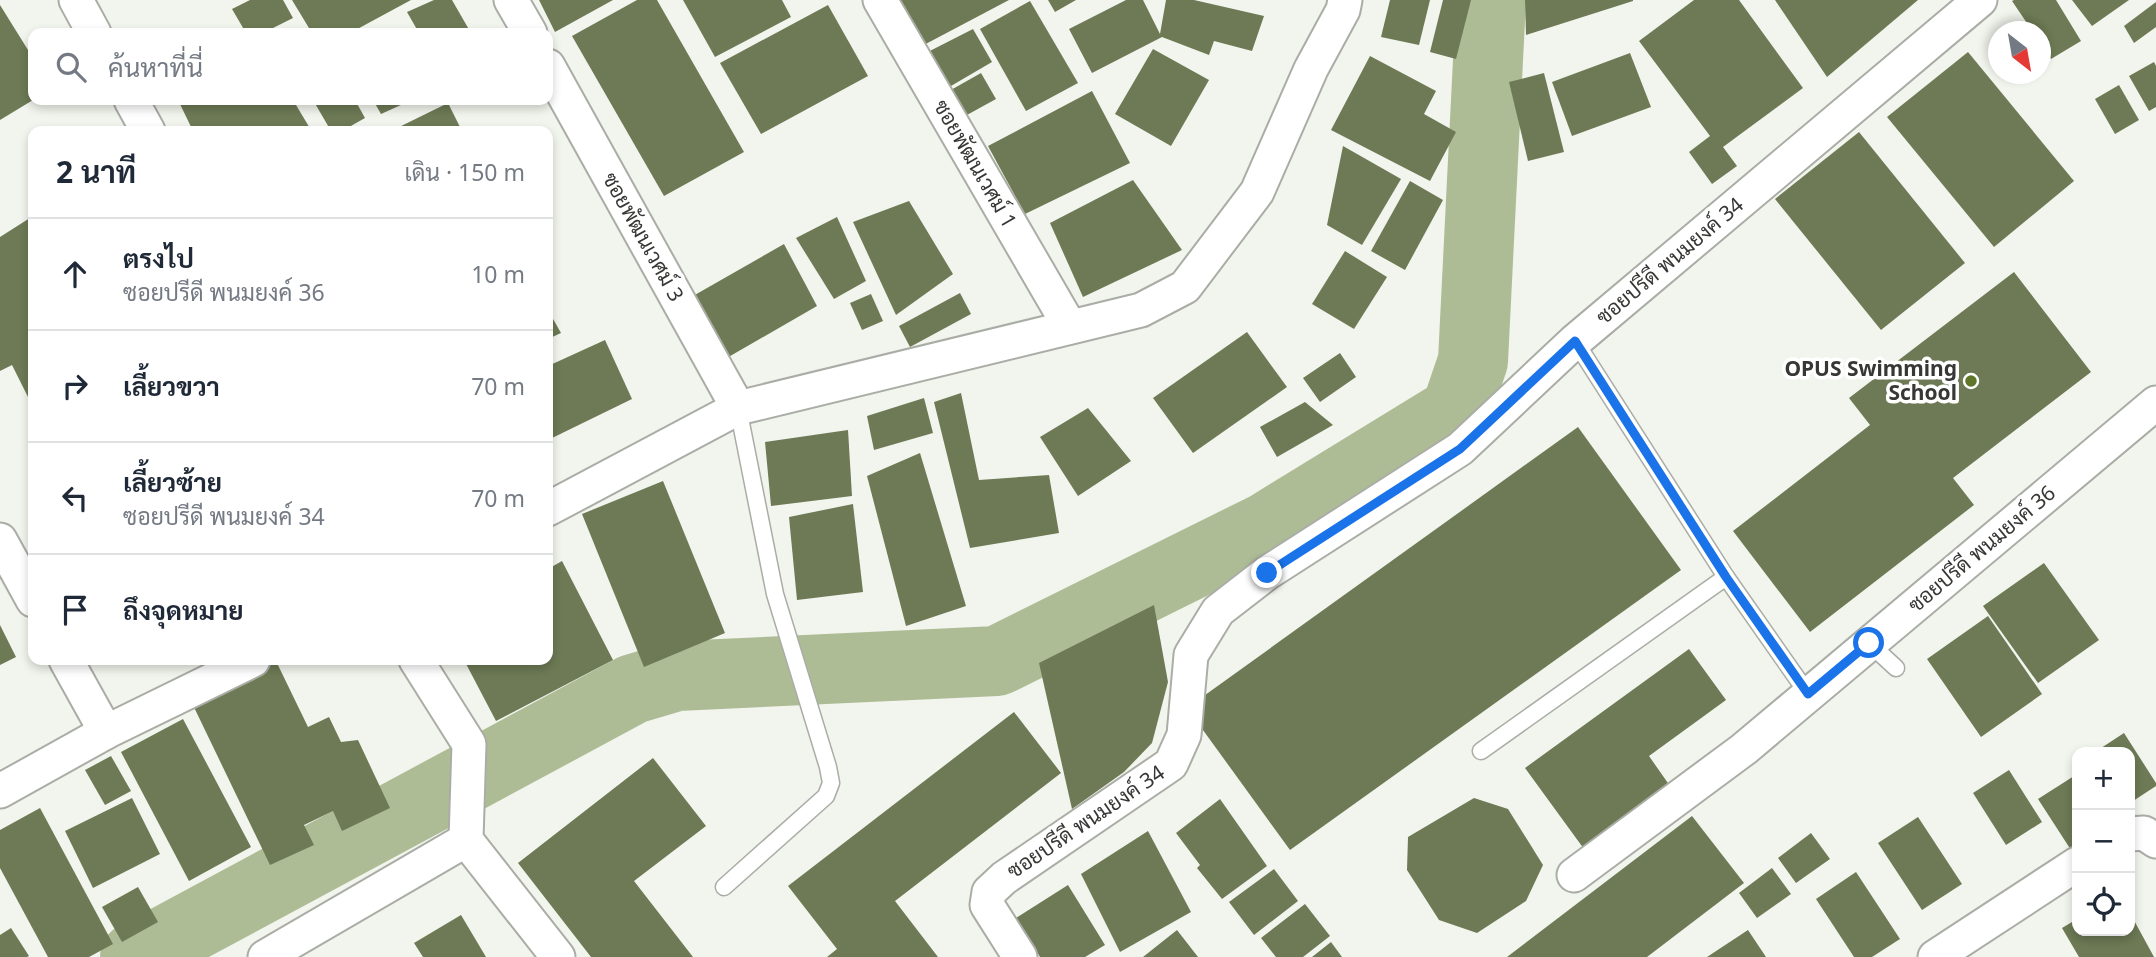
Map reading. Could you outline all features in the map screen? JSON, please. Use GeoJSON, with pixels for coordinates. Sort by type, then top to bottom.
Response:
{"type":"FeatureCollection","features":[{"type":"Feature","properties":{"kind":"street"},"geometry":{"type":"LineString","coordinates":[[76,0],[91,28]]}},
{"type":"Feature","properties":{"kind":"street"},"geometry":{"type":"LineString","coordinates":[[511,0],[527,28]]}},
{"type":"Feature","properties":{"kind":"street","name":"ซอยพัฒนเวศม์ 1"},"geometry":{"type":"LineString","coordinates":[[880,0],[1070,327]]}},
{"type":"Feature","properties":{"kind":"street"},"geometry":{"type":"LineString","coordinates":[[553,506],[738,408],[1141,310],[1185,287],[1257,192],[1311,69],[1343,10],[1345,0]]}},
{"type":"Feature","properties":{"kind":"street","name":"ซอยปรีดี พนมยงค์ 34"},"geometry":{"type":"LineString","coordinates":[[1020,957],[987,905],[989,892],[1004,878],[1171,764],[1184,735],[1191,655],[1218,611],[1267,573],[1460,449],[1575,341],[1980,0]]}},
{"type":"Feature","properties":{"kind":"street","name":"ซอยพัฒนเวศม์ 3"},"geometry":{"type":"LineString","coordinates":[[553,75],[738,408]]}},
{"type":"Feature","properties":{"kind":"street"},"geometry":{"type":"LineString","coordinates":[[134,105],[145,126]]}},
{"type":"Feature","properties":{"kind":"street","name":"ซอยปรีดี พนมยงค์ 36"},"geometry":{"type":"LineString","coordinates":[[1574,875],[1708,778],[2156,404]]}},
{"type":"Feature","properties":{"kind":"street"},"geometry":{"type":"LineString","coordinates":[[0,540],[28,591]]}},
{"type":"Feature","properties":{"kind":"street"},"geometry":{"type":"LineString","coordinates":[[69,665],[106,732]]}},
{"type":"Feature","properties":{"kind":"street"},"geometry":{"type":"LineString","coordinates":[[0,792],[106,732],[243,665]]}},
{"type":"Feature","properties":{"kind":"street"},"geometry":{"type":"LineString","coordinates":[[419,665],[469,744],[466,840],[558,957]]}},
{"type":"Feature","properties":{"kind":"street"},"geometry":{"type":"LineString","coordinates":[[2135,834],[2144,834],[2156,841]]}},
{"type":"Feature","properties":{"kind":"street"},"geometry":{"type":"LineString","coordinates":[[265,957],[466,840]]}},
{"type":"Feature","properties":{"kind":"street"},"geometry":{"type":"LineString","coordinates":[[1935,957],[2072,867]]}},
{"type":"Feature","properties":{"kind":"lane"},"geometry":{"type":"LineString","coordinates":[[1575,341],[1726,577],[1808,694]]}},
{"type":"Feature","properties":{"kind":"lane"},"geometry":{"type":"LineString","coordinates":[[724,887],[826,796],[831,783],[775,594],[738,408]]}},
{"type":"Feature","properties":{"kind":"lane"},"geometry":{"type":"LineString","coordinates":[[1482,751],[1726,577]]}},
{"type":"Feature","properties":{"kind":"lane"},"geometry":{"type":"LineString","coordinates":[[1869,643],[1896,668]]}},
{"type":"Feature","properties":{"kind":"building"},"geometry":{"type":"Polygon","coordinates":[[[250,0],[283,0],[293,18],[273,28],[243,28],[232,9],[250,0]]]}},
{"type":"Feature","properties":{"kind":"building"},"geometry":{"type":"Polygon","coordinates":[[[292,0],[411,0],[359,28],[309,28],[292,0]]]}},
{"type":"Feature","properties":{"kind":"building"},"geometry":{"type":"Polygon","coordinates":[[[434,0],[452,0],[468,28],[416,28],[407,12],[434,0]]]}},
{"type":"Feature","properties":{"kind":"building"},"geometry":{"type":"Polygon","coordinates":[[[539,0],[613,0],[555,32],[539,0]]]}},
{"type":"Feature","properties":{"kind":"building"},"geometry":{"type":"Polygon","coordinates":[[[637,0],[657,0],[744,152],[664,196],[572,36],[637,0]]]}},
{"type":"Feature","properties":{"kind":"building"},"geometry":{"type":"Polygon","coordinates":[[[683,0],[782,0],[791,17],[715,57],[683,0]]]}},
{"type":"Feature","properties":{"kind":"building"},"geometry":{"type":"Polygon","coordinates":[[[892,0],[1009,0],[920,47],[892,0]]]}},
{"type":"Feature","properties":{"kind":"building"},"geometry":{"type":"Polygon","coordinates":[[[1048,0],[1076,0],[1055,12],[1048,0]]]}},
{"type":"Feature","properties":{"kind":"building"},"geometry":{"type":"Polygon","coordinates":[[[1126,0],[1143,0],[1160,34],[1166,0],[1194,0],[1264,16],[1252,51],[1214,41],[1209,55],[1162,37],[1092,73],[1069,29],[1126,0]]]}},
{"type":"Feature","properties":{"kind":"building"},"geometry":{"type":"Polygon","coordinates":[[[1390,0],[1430,0],[1419,45],[1381,37],[1390,0]]]}},
{"type":"Feature","properties":{"kind":"building"},"geometry":{"type":"Polygon","coordinates":[[[1443,0],[1471,0],[1456,59],[1430,52],[1443,0]]]}},
{"type":"Feature","properties":{"kind":"building"},"geometry":{"type":"Polygon","coordinates":[[[1525,0],[1633,0],[1633,1],[1526,35],[1525,0]]]}},
{"type":"Feature","properties":{"kind":"building"},"geometry":{"type":"Polygon","coordinates":[[[1694,0],[1739,0],[1803,88],[1723,147],[1737,166],[1712,184],[1689,152],[1710,136],[1639,41],[1694,0]]]}},
{"type":"Feature","properties":{"kind":"building"},"geometry":{"type":"Polygon","coordinates":[[[1775,0],[1918,0],[1827,77],[1775,0]]]}},
{"type":"Feature","properties":{"kind":"building"},"geometry":{"type":"Polygon","coordinates":[[[2056,0],[2081,41],[2051,59],[2051,21],[2026,21],[2012,1],[2056,0]]]}},
{"type":"Feature","properties":{"kind":"building"},"geometry":{"type":"Polygon","coordinates":[[[2072,0],[2129,0],[2092,26],[2072,0]]]}},
{"type":"Feature","properties":{"kind":"building"},"geometry":{"type":"Polygon","coordinates":[[[1030,1],[1078,83],[1026,111],[980,29],[1030,1]]]}},
{"type":"Feature","properties":{"kind":"building"},"geometry":{"type":"Polygon","coordinates":[[[2156,2],[2156,27],[2134,43],[2124,26],[2156,2]]]}},
{"type":"Feature","properties":{"kind":"building"},"geometry":{"type":"Polygon","coordinates":[[[0,5],[28,50],[28,103],[0,120],[0,5]]]}},
{"type":"Feature","properties":{"kind":"building"},"geometry":{"type":"Polygon","coordinates":[[[828,5],[868,76],[761,134],[720,63],[828,5]]]}},
{"type":"Feature","properties":{"kind":"building"},"geometry":{"type":"Polygon","coordinates":[[[973,29],[992,62],[939,93],[918,57],[973,29]]]}},
{"type":"Feature","properties":{"kind":"building"},"geometry":{"type":"Polygon","coordinates":[[[1153,49],[1209,80],[1171,146],[1115,114],[1153,49]]]}},
{"type":"Feature","properties":{"kind":"building"},"geometry":{"type":"Polygon","coordinates":[[[1968,52],[1988,76],[1988,84],[1994,84],[2074,181],[1994,247],[1887,117],[1968,52]]]}},
{"type":"Feature","properties":{"kind":"building"},"geometry":{"type":"Polygon","coordinates":[[[1630,53],[1651,107],[1572,136],[1552,82],[1630,53]]]}},
{"type":"Feature","properties":{"kind":"building"},"geometry":{"type":"Polygon","coordinates":[[[1370,56],[1436,91],[1424,114],[1456,132],[1430,181],[1331,130],[1370,56]]]}},
{"type":"Feature","properties":{"kind":"building"},"geometry":{"type":"Polygon","coordinates":[[[2154,62],[2156,107],[2149,111],[2129,76],[2154,62]]]}},
{"type":"Feature","properties":{"kind":"building"},"geometry":{"type":"Polygon","coordinates":[[[981,73],[996,99],[956,121],[942,95],[981,73]]]}},
{"type":"Feature","properties":{"kind":"building"},"geometry":{"type":"Polygon","coordinates":[[[1544,73],[1564,152],[1528,161],[1509,82],[1544,73]]]}},
{"type":"Feature","properties":{"kind":"building"},"geometry":{"type":"Polygon","coordinates":[[[2119,85],[2139,120],[2115,134],[2095,99],[2119,85]]]}},
{"type":"Feature","properties":{"kind":"building"},"geometry":{"type":"Polygon","coordinates":[[[1092,91],[1130,163],[1025,214],[988,146],[1092,91]]]}},
{"type":"Feature","properties":{"kind":"building"},"geometry":{"type":"Polygon","coordinates":[[[180,105],[296,105],[309,126],[191,126],[180,105]]]}},
{"type":"Feature","properties":{"kind":"building"},"geometry":{"type":"Polygon","coordinates":[[[316,105],[358,105],[365,118],[351,126],[328,126],[316,105]]]}},
{"type":"Feature","properties":{"kind":"building"},"geometry":{"type":"Polygon","coordinates":[[[376,105],[401,105],[381,114],[376,105]]]}},
{"type":"Feature","properties":{"kind":"building"},"geometry":{"type":"Polygon","coordinates":[[[449,105],[460,126],[401,126],[449,105]]]}},
{"type":"Feature","properties":{"kind":"building"},"geometry":{"type":"Polygon","coordinates":[[[1859,132],[1965,263],[1881,330],[1775,199],[1859,132]]]}},
{"type":"Feature","properties":{"kind":"building"},"geometry":{"type":"Polygon","coordinates":[[[1343,146],[1401,179],[1362,245],[1327,225],[1343,146]]]}},
{"type":"Feature","properties":{"kind":"building"},"geometry":{"type":"Polygon","coordinates":[[[1133,180],[1182,250],[1083,297],[1050,223],[1133,180]]]}},
{"type":"Feature","properties":{"kind":"building"},"geometry":{"type":"Polygon","coordinates":[[[1410,181],[1443,200],[1405,270],[1371,251],[1410,181]]]}},
{"type":"Feature","properties":{"kind":"building"},"geometry":{"type":"Polygon","coordinates":[[[909,201],[953,274],[896,315],[853,222],[909,201]]]}},
{"type":"Feature","properties":{"kind":"building"},"geometry":{"type":"Polygon","coordinates":[[[837,217],[866,281],[834,299],[796,238],[837,217]]]}},
{"type":"Feature","properties":{"kind":"building"},"geometry":{"type":"Polygon","coordinates":[[[28,219],[28,397],[12,365],[0,371],[0,237],[28,219]]]}},
{"type":"Feature","properties":{"kind":"building"},"geometry":{"type":"Polygon","coordinates":[[[784,244],[817,306],[725,359],[693,296],[784,244]]]}},
{"type":"Feature","properties":{"kind":"building"},"geometry":{"type":"Polygon","coordinates":[[[1345,251],[1387,277],[1354,329],[1312,304],[1345,251]]]}},
{"type":"Feature","properties":{"kind":"building"},"geometry":{"type":"Polygon","coordinates":[[[2014,272],[2091,372],[1953,478],[1974,505],[1810,632],[1733,531],[1870,425],[1849,398],[2014,272]]]}},
{"type":"Feature","properties":{"kind":"building"},"geometry":{"type":"Polygon","coordinates":[[[960,293],[971,314],[910,347],[899,326],[960,293]]]}},
{"type":"Feature","properties":{"kind":"building"},"geometry":{"type":"Polygon","coordinates":[[[871,294],[883,321],[862,330],[850,303],[871,294]]]}},
{"type":"Feature","properties":{"kind":"building"},"geometry":{"type":"Polygon","coordinates":[[[553,319],[561,333],[553,337],[553,319]]]}},
{"type":"Feature","properties":{"kind":"building"},"geometry":{"type":"Polygon","coordinates":[[[1247,332],[1287,387],[1193,453],[1153,398],[1247,332]]]}},
{"type":"Feature","properties":{"kind":"building"},"geometry":{"type":"Polygon","coordinates":[[[605,340],[632,399],[553,438],[553,364],[605,340]]]}},
{"type":"Feature","properties":{"kind":"building"},"geometry":{"type":"Polygon","coordinates":[[[1340,353],[1356,377],[1320,402],[1303,378],[1340,353]]]}},
{"type":"Feature","properties":{"kind":"building"},"geometry":{"type":"Polygon","coordinates":[[[961,393],[979,480],[1049,475],[1059,533],[970,548],[934,402],[961,393]]]}},
{"type":"Feature","properties":{"kind":"building"},"geometry":{"type":"Polygon","coordinates":[[[924,398],[933,433],[874,450],[867,416],[924,398]]]}},
{"type":"Feature","properties":{"kind":"building"},"geometry":{"type":"Polygon","coordinates":[[[1305,402],[1333,425],[1277,457],[1260,427],[1305,402]]]}},
{"type":"Feature","properties":{"kind":"building"},"geometry":{"type":"Polygon","coordinates":[[[1088,408],[1131,461],[1078,496],[1040,437],[1088,408]]]}},
{"type":"Feature","properties":{"kind":"building"},"geometry":{"type":"Polygon","coordinates":[[[1578,427],[1681,570],[1290,850],[1187,708],[1578,427]]]}},
{"type":"Feature","properties":{"kind":"building"},"geometry":{"type":"Polygon","coordinates":[[[848,430],[852,496],[771,506],[765,442],[848,430]]]}},
{"type":"Feature","properties":{"kind":"building"},"geometry":{"type":"Polygon","coordinates":[[[920,453],[966,606],[906,626],[867,476],[920,453]]]}},
{"type":"Feature","properties":{"kind":"building"},"geometry":{"type":"Polygon","coordinates":[[[663,481],[725,633],[644,667],[582,514],[663,481]]]}},
{"type":"Feature","properties":{"kind":"building"},"geometry":{"type":"Polygon","coordinates":[[[853,504],[863,592],[797,600],[789,517],[853,504]]]}},
{"type":"Feature","properties":{"kind":"building"},"geometry":{"type":"Polygon","coordinates":[[[562,561],[613,660],[496,721],[467,665],[553,665],[553,566],[562,561]]]}},
{"type":"Feature","properties":{"kind":"building"},"geometry":{"type":"Polygon","coordinates":[[[2044,563],[2099,640],[2038,683],[1983,606],[2044,563]]]}},
{"type":"Feature","properties":{"kind":"building"},"geometry":{"type":"Polygon","coordinates":[[[1154,605],[1168,682],[1152,743],[1124,772],[1072,809],[1039,663],[1154,605]]]}},
{"type":"Feature","properties":{"kind":"building"},"geometry":{"type":"Polygon","coordinates":[[[1988,616],[2042,694],[1981,737],[1927,659],[1988,616]]]}},
{"type":"Feature","properties":{"kind":"building"},"geometry":{"type":"Polygon","coordinates":[[[0,625],[16,657],[0,665],[0,625]]]}},
{"type":"Feature","properties":{"kind":"building"},"geometry":{"type":"Polygon","coordinates":[[[1689,649],[1726,700],[1649,756],[1670,786],[1584,849],[1525,768],[1689,649]]]}},
{"type":"Feature","properties":{"kind":"building"},"geometry":{"type":"Polygon","coordinates":[[[268,665],[278,665],[308,727],[329,717],[341,742],[358,740],[390,808],[342,831],[333,811],[304,825],[314,845],[270,865],[191,701],[268,665]]]}},
{"type":"Feature","properties":{"kind":"building"},"geometry":{"type":"Polygon","coordinates":[[[1014,712],[1061,773],[895,901],[938,957],[827,957],[837,949],[788,886],[1014,712]]]}},
{"type":"Feature","properties":{"kind":"building"},"geometry":{"type":"Polygon","coordinates":[[[183,719],[251,847],[189,881],[121,752],[183,719]]]}},
{"type":"Feature","properties":{"kind":"building"},"geometry":{"type":"Polygon","coordinates":[[[2124,733],[2133,747],[2103,747],[2124,733]]]}},
{"type":"Feature","properties":{"kind":"building"},"geometry":{"type":"Polygon","coordinates":[[[2135,750],[2156,783],[2156,786],[2135,800],[2135,750]]]}},
{"type":"Feature","properties":{"kind":"building"},"geometry":{"type":"Polygon","coordinates":[[[111,756],[131,791],[105,805],[85,770],[111,756]]]}},
{"type":"Feature","properties":{"kind":"building"},"geometry":{"type":"Polygon","coordinates":[[[653,758],[706,826],[634,881],[693,957],[591,957],[518,863],[653,758]]]}},
{"type":"Feature","properties":{"kind":"building"},"geometry":{"type":"Polygon","coordinates":[[[2009,770],[2042,822],[2006,845],[1973,793],[2009,770]]]}},
{"type":"Feature","properties":{"kind":"building"},"geometry":{"type":"Polygon","coordinates":[[[2072,777],[2071,850],[2038,799],[2072,777]]]}},
{"type":"Feature","properties":{"kind":"building"},"geometry":{"type":"Polygon","coordinates":[[[132,798],[160,854],[93,888],[65,831],[132,798]]]}},
{"type":"Feature","properties":{"kind":"building"},"geometry":{"type":"Polygon","coordinates":[[[1474,798],[1508,809],[1543,865],[1526,901],[1477,933],[1439,920],[1407,870],[1408,837],[1474,798]]]}},
{"type":"Feature","properties":{"kind":"building"},"geometry":{"type":"Polygon","coordinates":[[[1220,799],[1267,866],[1222,899],[1197,868],[1200,865],[1176,833],[1220,799]]]}},
{"type":"Feature","properties":{"kind":"building"},"geometry":{"type":"Polygon","coordinates":[[[40,808],[113,944],[89,957],[48,957],[0,868],[0,830],[40,808]]]}},
{"type":"Feature","properties":{"kind":"building"},"geometry":{"type":"Polygon","coordinates":[[[1692,816],[1744,883],[1647,957],[1507,957],[1692,816]]]}},
{"type":"Feature","properties":{"kind":"building"},"geometry":{"type":"Polygon","coordinates":[[[1918,817],[1962,884],[1922,910],[1878,843],[1918,817]]]}},
{"type":"Feature","properties":{"kind":"building"},"geometry":{"type":"Polygon","coordinates":[[[1148,831],[1191,912],[1120,952],[1081,874],[1148,831]]]}},
{"type":"Feature","properties":{"kind":"building"},"geometry":{"type":"Polygon","coordinates":[[[1811,833],[1830,859],[1796,883],[1778,858],[1811,833]]]}},
{"type":"Feature","properties":{"kind":"building"},"geometry":{"type":"Polygon","coordinates":[[[1772,868],[1791,894],[1757,918],[1739,893],[1772,868]]]}},
{"type":"Feature","properties":{"kind":"building"},"geometry":{"type":"Polygon","coordinates":[[[1274,869],[1298,901],[1254,935],[1229,902],[1274,869]]]}},
{"type":"Feature","properties":{"kind":"building"},"geometry":{"type":"Polygon","coordinates":[[[1856,872],[1900,939],[1872,957],[1854,957],[1816,899],[1856,872]]]}},
{"type":"Feature","properties":{"kind":"building"},"geometry":{"type":"Polygon","coordinates":[[[1068,885],[1105,945],[1085,957],[1040,957],[1016,918],[1068,885]]]}},
{"type":"Feature","properties":{"kind":"building"},"geometry":{"type":"Polygon","coordinates":[[[138,887],[158,922],[122,942],[102,907],[138,887]]]}},
{"type":"Feature","properties":{"kind":"building"},"geometry":{"type":"Polygon","coordinates":[[[1305,904],[1330,936],[1303,957],[1276,957],[1261,938],[1305,904]]]}},
{"type":"Feature","properties":{"kind":"building"},"geometry":{"type":"Polygon","coordinates":[[[461,915],[486,957],[423,957],[414,943],[461,915]]]}},
{"type":"Feature","properties":{"kind":"building"},"geometry":{"type":"Polygon","coordinates":[[[2072,922],[2072,936],[2135,936],[2135,922],[2154,957],[2079,957],[2062,928],[2072,922]]]}},
{"type":"Feature","properties":{"kind":"building"},"geometry":{"type":"Polygon","coordinates":[[[11,928],[29,956],[0,957],[0,935],[11,928]]]}},
{"type":"Feature","properties":{"kind":"building"},"geometry":{"type":"Polygon","coordinates":[[[1177,930],[1198,957],[1143,957],[1177,930]]]}},
{"type":"Feature","properties":{"kind":"building"},"geometry":{"type":"Polygon","coordinates":[[[1748,930],[1766,957],[1707,957],[1748,930]]]}},
{"type":"Feature","properties":{"kind":"building"},"geometry":{"type":"Polygon","coordinates":[[[1331,942],[1342,957],[1312,957],[1331,942]]]}},
{"type":"Feature","properties":{"kind":"waterway"},"geometry":{"type":"LineString","coordinates":[[135,957],[633,689],[677,676],[997,661],[1267,527],[1456,411],[1473,361],[1491,0]]}},
{"type":"Feature","properties":{"kind":"place","name":"OPUS Swimming School"},"geometry":{"type":"Point","coordinates":[1971,381]}},
{"type":"Feature","properties":{"kind":"route"},"geometry":{"type":"LineString","coordinates":[[1267,573],[1460,449],[1575,341],[1726,577],[1808,694],[1869,643]]}}]}
